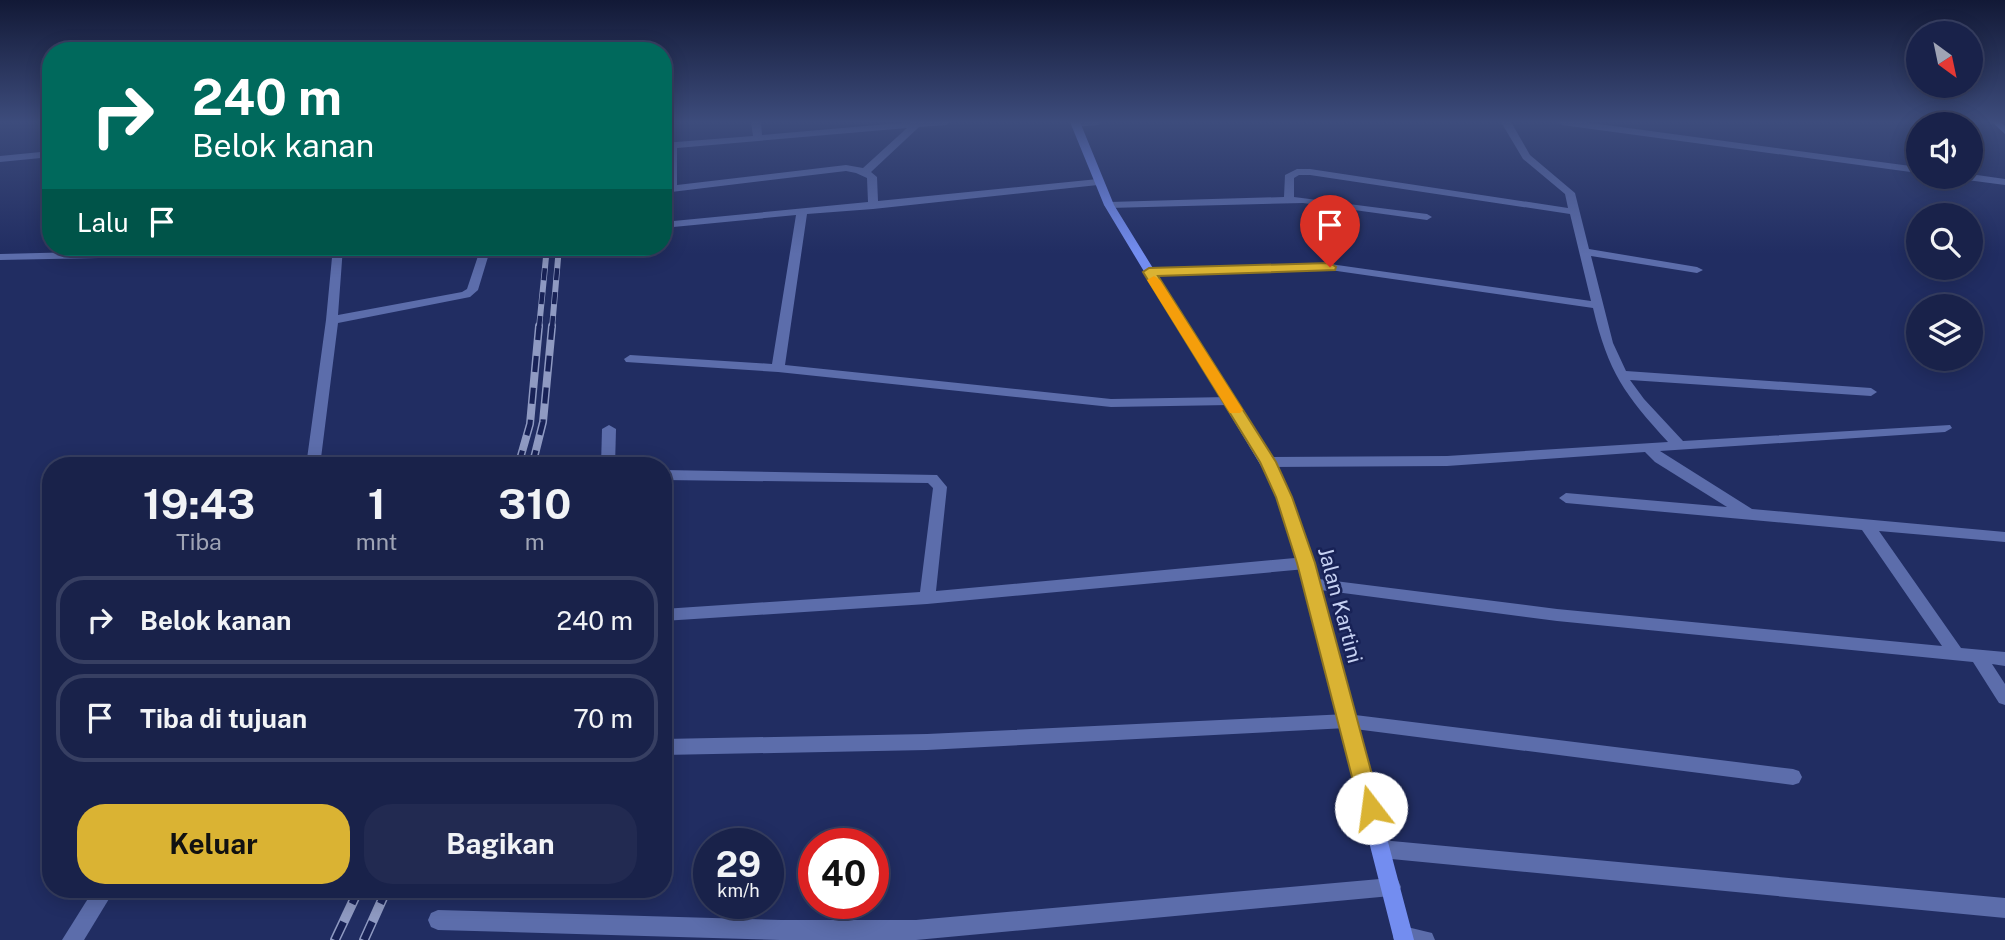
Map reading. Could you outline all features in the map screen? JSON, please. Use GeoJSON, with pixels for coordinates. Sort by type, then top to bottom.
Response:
{"type":"FeatureCollection","features":[{"type":"Feature","properties":{"kind":"street"},"geometry":{"type":"LineString","coordinates":[[865,172],[872,166]]}},
{"type":"Feature","properties":{"kind":"street","name":"Jalan Kartini"},"geometry":{"type":"LineString","coordinates":[[1092,166],[1109,205],[1268,462],[1290,510],[1403,938]]}},
{"type":"Feature","properties":{"kind":"street"},"geometry":{"type":"LineString","coordinates":[[1537,166],[1570,193],[1595,304],[1622,375],[1639,402],[1679,445]]}},
{"type":"Feature","properties":{"kind":"street"},"geometry":{"type":"LineString","coordinates":[[1887,166],[1906,168]]}},
{"type":"Feature","properties":{"kind":"street"},"geometry":{"type":"LineString","coordinates":[[672,189],[846,168],[865,172],[872,177],[873,205]]}},
{"type":"Feature","properties":{"kind":"street"},"geometry":{"type":"LineString","coordinates":[[1289,199],[1289,177],[1297,172],[1310,172],[1574,212]]}},
{"type":"Feature","properties":{"kind":"street"},"geometry":{"type":"LineString","coordinates":[[1983,179],[2005,182]]}},
{"type":"Feature","properties":{"kind":"street"},"geometry":{"type":"LineString","coordinates":[[672,224],[1098,182]]}},
{"type":"Feature","properties":{"kind":"street"},"geometry":{"type":"LineString","coordinates":[[1109,205],[1289,199],[1427,217]]}},
{"type":"Feature","properties":{"kind":"street"},"geometry":{"type":"LineString","coordinates":[[778,368],[802,212]]}},
{"type":"Feature","properties":{"kind":"street"},"geometry":{"type":"LineString","coordinates":[[1583,251],[1697,270]]}},
{"type":"Feature","properties":{"kind":"street"},"geometry":{"type":"LineString","coordinates":[[0,257],[42,256]]}},
{"type":"Feature","properties":{"kind":"street"},"geometry":{"type":"LineString","coordinates":[[314,457],[337,256]]}},
{"type":"Feature","properties":{"kind":"street"},"geometry":{"type":"LineString","coordinates":[[332,320],[466,295],[472,290],[483,256]]}},
{"type":"Feature","properties":{"kind":"street"},"geometry":{"type":"LineString","coordinates":[[1149,272],[1330,267],[1595,304]]}},
{"type":"Feature","properties":{"kind":"street"},"geometry":{"type":"LineString","coordinates":[[631,359],[778,368],[1111,403],[1230,401]]}},
{"type":"Feature","properties":{"kind":"street"},"geometry":{"type":"LineString","coordinates":[[1622,375],[1871,392]]}},
{"type":"Feature","properties":{"kind":"street"},"geometry":{"type":"LineString","coordinates":[[1268,462],[1447,461],[1945,428]]}},
{"type":"Feature","properties":{"kind":"street"},"geometry":{"type":"LineString","coordinates":[[608,457],[609,429]]}},
{"type":"Feature","properties":{"kind":"street"},"geometry":{"type":"LineString","coordinates":[[1647,447],[1660,459],[1751,514]]}},
{"type":"Feature","properties":{"kind":"street"},"geometry":{"type":"LineString","coordinates":[[672,475],[932,478],[940,487],[927,598]]}},
{"type":"Feature","properties":{"kind":"street"},"geometry":{"type":"LineString","coordinates":[[1566,498],[2005,537]]}},
{"type":"Feature","properties":{"kind":"street"},"geometry":{"type":"LineString","coordinates":[[1867,525],[1956,654]]}},
{"type":"Feature","properties":{"kind":"street"},"geometry":{"type":"LineString","coordinates":[[672,614],[927,598],[1306,563]]}},
{"type":"Feature","properties":{"kind":"street"},"geometry":{"type":"LineString","coordinates":[[1311,584],[1557,615],[2005,659]]}},
{"type":"Feature","properties":{"kind":"street"},"geometry":{"type":"LineString","coordinates":[[1978,657],[2005,698]]}},
{"type":"Feature","properties":{"kind":"street"},"geometry":{"type":"LineString","coordinates":[[672,747],[927,742],[1347,721],[1793,777]]}},
{"type":"Feature","properties":{"kind":"street"},"geometry":{"type":"LineString","coordinates":[[1381,849],[2005,908]]}},
{"type":"Feature","properties":{"kind":"street"},"geometry":{"type":"LineString","coordinates":[[438,920],[782,930],[916,930],[1391,887]]}},
{"type":"Feature","properties":{"kind":"street"},"geometry":{"type":"LineString","coordinates":[[72,940],[100,898]]}},
{"type":"Feature","properties":{"kind":"street"},"geometry":{"type":"LineString","coordinates":[[1403,938],[1425,940]]}},
{"type":"Feature","properties":{"kind":"railway"},"geometry":{"type":"LineString","coordinates":[[539,328],[546,256]]}},
{"type":"Feature","properties":{"kind":"railway"},"geometry":{"type":"LineString","coordinates":[[552,328],[558,256]]}},
{"type":"Feature","properties":{"kind":"railway"},"geometry":{"type":"LineString","coordinates":[[521,457],[530,424],[539,326]]}},
{"type":"Feature","properties":{"kind":"railway"},"geometry":{"type":"LineString","coordinates":[[534,457],[543,422],[552,326]]}},
{"type":"Feature","properties":{"kind":"railway"},"geometry":{"type":"LineString","coordinates":[[335,940],[355,898]]}},
{"type":"Feature","properties":{"kind":"railway"},"geometry":{"type":"LineString","coordinates":[[364,940],[383,898]]}},
{"type":"Feature","properties":{"kind":"slow traffic"},"geometry":{"type":"LineString","coordinates":[[1154,280],[1235,410]]}},
{"type":"Feature","properties":{"kind":"route"},"geometry":{"type":"LineString","coordinates":[[1330,267],[1209,273],[1149,272],[1268,462],[1290,510],[1371,808]]}}]}
